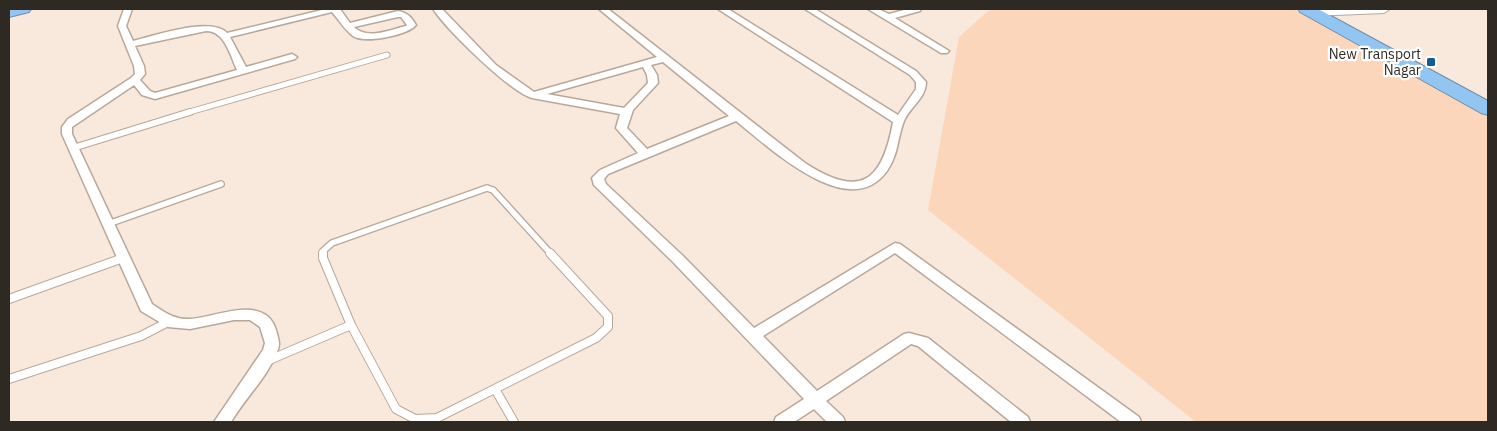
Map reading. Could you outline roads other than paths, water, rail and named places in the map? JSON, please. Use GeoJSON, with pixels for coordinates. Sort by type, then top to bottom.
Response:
{"type":"FeatureCollection","features":[{"type":"Feature","properties":{"kind":"highway"},"geometry":{"type":"LineString","coordinates":[[9,12],[23,9]]}},
{"type":"Feature","properties":{"kind":"highway"},"geometry":{"type":"LineString","coordinates":[[1316,10],[1488,99]]}},
{"type":"Feature","properties":{"kind":"highway"},"geometry":{"type":"LineString","coordinates":[[1316,10],[1488,109]]}},
{"type":"Feature","properties":{"kind":"street"},"geometry":{"type":"LineString","coordinates":[[128,9],[122,26],[131,44],[140,74],[135,80],[72,121],[67,127],[67,134],[146,308],[168,322],[190,324],[234,315],[253,315],[266,324],[272,344],[266,361],[228,410],[222,422]]}},
{"type":"Feature","properties":{"kind":"street"},"geometry":{"type":"LineString","coordinates":[[224,36],[335,9],[349,26],[358,35],[365,37],[409,28],[412,25],[404,16],[398,14],[349,26]]}},
{"type":"Feature","properties":{"kind":"street"},"geometry":{"type":"LineString","coordinates":[[437,9],[493,66],[524,91],[532,95],[626,112]]}},
{"type":"Feature","properties":{"kind":"street"},"geometry":{"type":"LineString","coordinates":[[603,9],[736,117],[813,173],[846,185],[861,186],[872,180],[883,169],[898,133],[899,120],[921,88],[918,78],[913,73],[812,10]]}},
{"type":"Feature","properties":{"kind":"street"},"geometry":{"type":"LineString","coordinates":[[722,9],[899,120]]}},
{"type":"Feature","properties":{"kind":"street"},"geometry":{"type":"LineString","coordinates":[[812,10],[825,9]]}},
{"type":"Feature","properties":{"kind":"street"},"geometry":{"type":"LineString","coordinates":[[872,9],[944,51]]}},
{"type":"Feature","properties":{"kind":"street"},"geometry":{"type":"LineString","coordinates":[[888,17],[917,9]]}},
{"type":"Feature","properties":{"kind":"street"},"geometry":{"type":"LineString","coordinates":[[1316,10],[1384,9]]}},
{"type":"Feature","properties":{"kind":"street"},"geometry":{"type":"LineString","coordinates":[[131,44],[204,28],[219,30],[243,71]]}},
{"type":"Feature","properties":{"kind":"street"},"geometry":{"type":"LineString","coordinates":[[135,80],[146,93],[155,96],[292,57]]}},
{"type":"Feature","properties":{"kind":"street"},"geometry":{"type":"LineString","coordinates":[[532,95],[665,58]]}},
{"type":"Feature","properties":{"kind":"street"},"geometry":{"type":"LineString","coordinates":[[645,154],[621,128],[626,112],[647,92],[653,83],[652,75],[646,64]]}},
{"type":"Feature","properties":{"kind":"street"},"geometry":{"type":"LineString","coordinates":[[736,117],[604,172],[598,178],[600,185],[677,258],[837,422]]}},
{"type":"Feature","properties":{"kind":"street"},"geometry":{"type":"LineString","coordinates":[[752,336],[895,247],[1133,422]]}},
{"type":"Feature","properties":{"kind":"street"},"geometry":{"type":"LineString","coordinates":[[782,422],[909,338],[916,338],[1022,422]]}},
{"type":"Feature","properties":{"kind":"lane"},"geometry":{"type":"LineString","coordinates":[[73,148],[168,118],[387,55]]}},
{"type":"Feature","properties":{"kind":"lane"},"geometry":{"type":"LineString","coordinates":[[108,224],[221,184]]}},
{"type":"Feature","properties":{"kind":"lane"},"geometry":{"type":"LineString","coordinates":[[487,188],[494,190],[608,316],[608,327],[596,338],[437,418],[420,421],[407,417],[396,409],[350,325],[323,258],[323,251],[332,243],[347,237],[468,193],[487,188]]}},
{"type":"Feature","properties":{"kind":"lane"},"geometry":{"type":"LineString","coordinates":[[9,299],[123,258]]}},
{"type":"Feature","properties":{"kind":"lane"},"geometry":{"type":"LineString","coordinates":[[9,379],[141,336],[168,322]]}},
{"type":"Feature","properties":{"kind":"lane"},"geometry":{"type":"LineString","coordinates":[[266,361],[350,325]]}},
{"type":"Feature","properties":{"kind":"lane"},"geometry":{"type":"LineString","coordinates":[[495,389],[514,422]]}},
{"type":"Feature","properties":{"kind":"place","name":"New Transport Nagar"},"geometry":{"type":"Point","coordinates":[1431,62]}}]}
